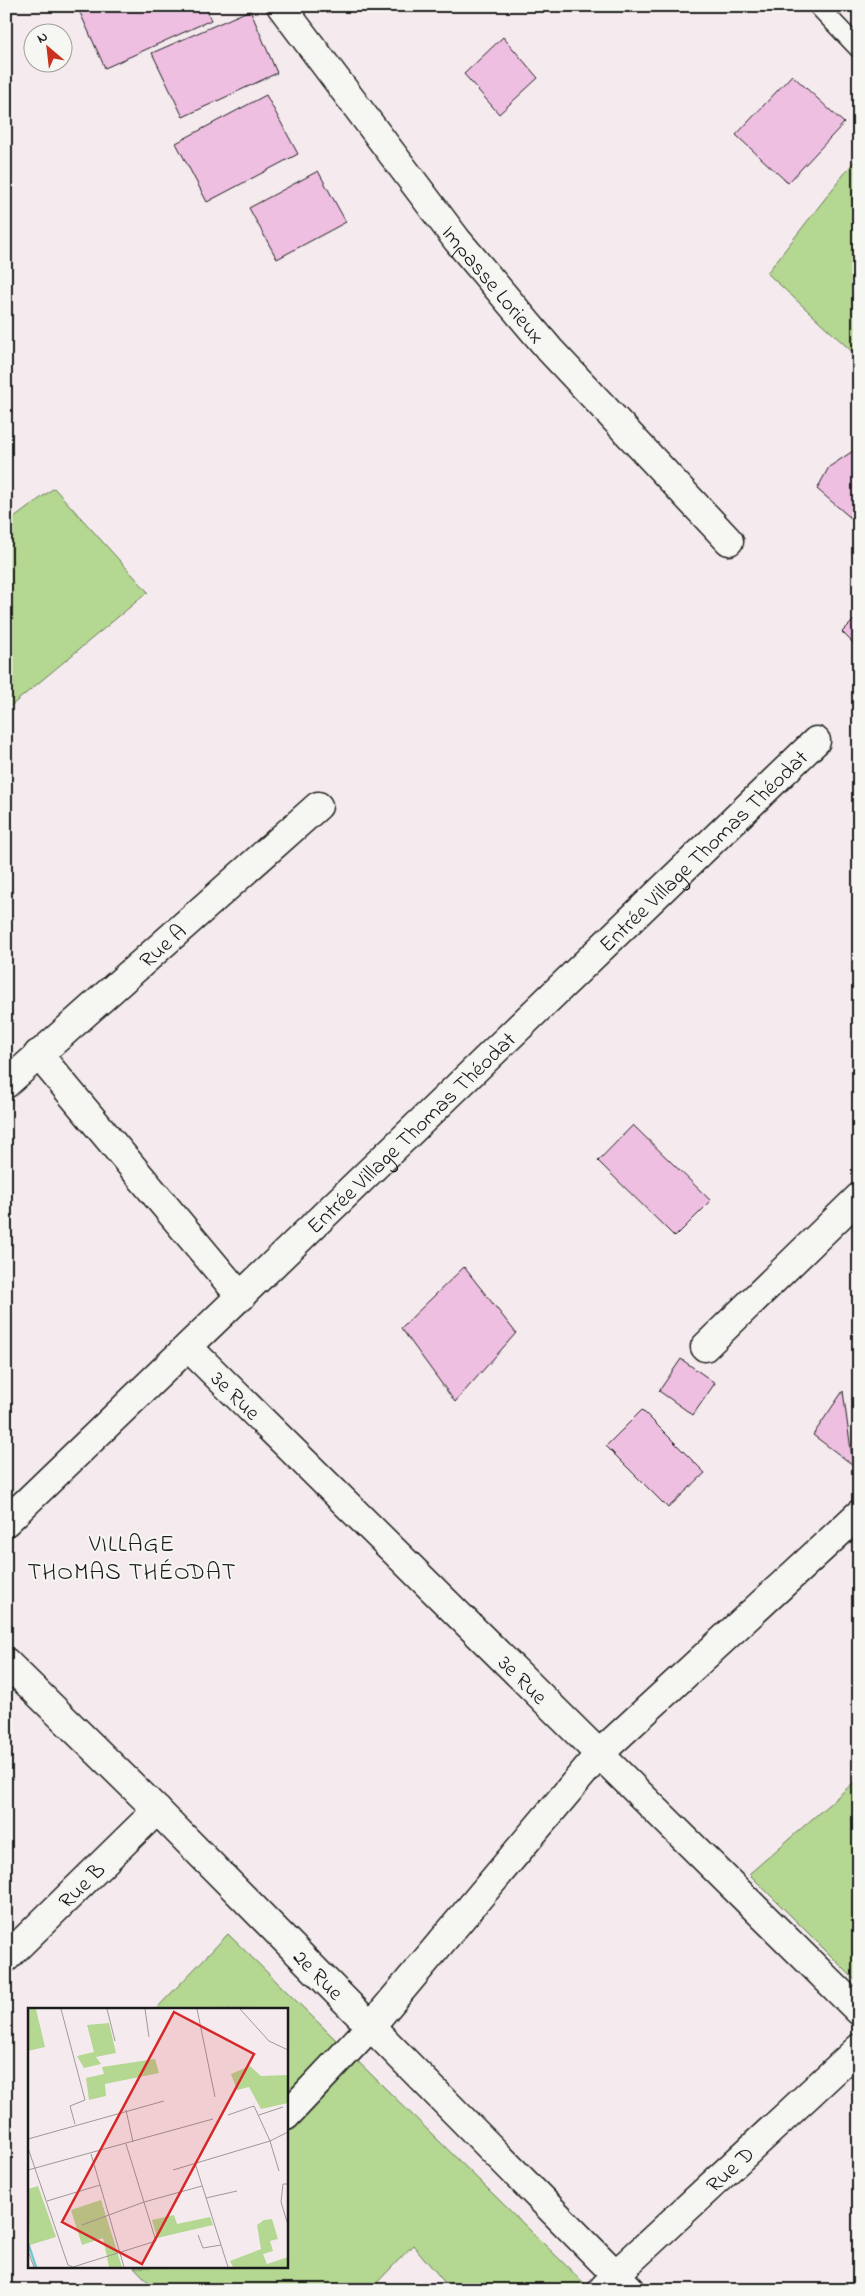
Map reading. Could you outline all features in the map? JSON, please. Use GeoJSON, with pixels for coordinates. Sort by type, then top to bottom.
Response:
{"type":"FeatureCollection","features":[{"type":"Feature","properties":{"kind":"street","name":"Impasse Lorieux"},"geometry":{"type":"LineString","coordinates":[[281,6],[457,240],[550,350],[729,541]]}},
{"type":"Feature","properties":{"kind":"street","name":"Entrée Village Thomas Théodat"},"geometry":{"type":"LineString","coordinates":[[6,1522],[816,741]]}},
{"type":"Feature","properties":{"kind":"street","name":"Rue A"},"geometry":{"type":"LineString","coordinates":[[6,1084],[318,806]]}},
{"type":"Feature","properties":{"kind":"street"},"geometry":{"type":"LineString","coordinates":[[38,1054],[240,1297]]}},
{"type":"Feature","properties":{"kind":"street"},"geometry":{"type":"LineString","coordinates":[[706,1347],[858,1198]]}},
{"type":"Feature","properties":{"kind":"street","name":"3e Rue"},"geometry":{"type":"LineString","coordinates":[[188,1347],[600,1752],[859,2011]]}},
{"type":"Feature","properties":{"kind":"street"},"geometry":{"type":"LineString","coordinates":[[288,2114],[371,2026],[600,1752],[859,1514]]}},
{"type":"Feature","properties":{"kind":"street","name":"2e Rue"},"geometry":{"type":"LineString","coordinates":[[6,1662],[371,2026],[616,2284]]}},
{"type":"Feature","properties":{"kind":"street","name":"Rue B"},"geometry":{"type":"LineString","coordinates":[[6,1958],[156,1810]]}},
{"type":"Feature","properties":{"kind":"street","name":"Rue D"},"geometry":{"type":"LineString","coordinates":[[616,2284],[859,2048]]}},
{"type":"Feature","properties":{"kind":"lane"},"geometry":{"type":"LineString","coordinates":[[818,6],[859,49]]}},
{"type":"Feature","properties":{"kind":"green space"},"geometry":{"type":"Polygon","coordinates":[[[859,155],[859,358],[767,273],[859,155]]]}},
{"type":"Feature","properties":{"kind":"green space"},"geometry":{"type":"Polygon","coordinates":[[[54,488],[148,592],[6,710],[6,524],[54,488]]]}},
{"type":"Feature","properties":{"kind":"green space"},"geometry":{"type":"Polygon","coordinates":[[[859,1778],[859,1984],[749,1874],[859,1778]]]}},
{"type":"Feature","properties":{"kind":"green space"},"geometry":{"type":"Polygon","coordinates":[[[228,1934],[591,2290],[451,2290],[413,2245],[370,2290],[156,2290],[135,2268],[288,2268],[288,2008],[157,2008],[228,1934]]]}},
{"type":"Feature","properties":{"kind":"building"},"geometry":{"type":"Polygon","coordinates":[[[77,6],[205,6],[211,20],[105,68],[77,6]]]}},
{"type":"Feature","properties":{"kind":"building"},"geometry":{"type":"Polygon","coordinates":[[[250,10],[277,73],[183,117],[152,53],[250,10]]]}},
{"type":"Feature","properties":{"kind":"building"},"geometry":{"type":"Polygon","coordinates":[[[503,37],[538,78],[499,114],[464,74],[503,37]]]}},
{"type":"Feature","properties":{"kind":"building"},"geometry":{"type":"Polygon","coordinates":[[[792,75],[844,123],[788,183],[736,135],[792,75]]]}},
{"type":"Feature","properties":{"kind":"building"},"geometry":{"type":"Polygon","coordinates":[[[266,95],[298,154],[207,202],[176,143],[266,95]]]}},
{"type":"Feature","properties":{"kind":"building"},"geometry":{"type":"Polygon","coordinates":[[[318,171],[346,222],[277,259],[249,208],[318,171]]]}},
{"type":"Feature","properties":{"kind":"building"},"geometry":{"type":"Polygon","coordinates":[[[856,449],[859,452],[859,525],[817,489],[829,467],[856,449]]]}},
{"type":"Feature","properties":{"kind":"building"},"geometry":{"type":"Polygon","coordinates":[[[859,615],[859,649],[842,632],[859,615]]]}},
{"type":"Feature","properties":{"kind":"building"},"geometry":{"type":"Polygon","coordinates":[[[633,1125],[711,1201],[675,1237],[598,1161],[633,1125]]]}},
{"type":"Feature","properties":{"kind":"building"},"geometry":{"type":"Polygon","coordinates":[[[464,1267],[516,1333],[455,1402],[401,1328],[464,1267]]]}},
{"type":"Feature","properties":{"kind":"building"},"geometry":{"type":"Polygon","coordinates":[[[681,1359],[715,1383],[693,1415],[659,1391],[681,1359]]]}},
{"type":"Feature","properties":{"kind":"building"},"geometry":{"type":"Polygon","coordinates":[[[843,1391],[853,1465],[813,1435],[843,1391]]]}},
{"type":"Feature","properties":{"kind":"building"},"geometry":{"type":"Polygon","coordinates":[[[642,1410],[705,1473],[668,1508],[606,1446],[642,1410]]]}},
{"type":"Feature","properties":{"kind":"district","name":"VILLAGE THOMAS THÉODAT"},"geometry":{"type":"Point","coordinates":[132,1557]}}]}
